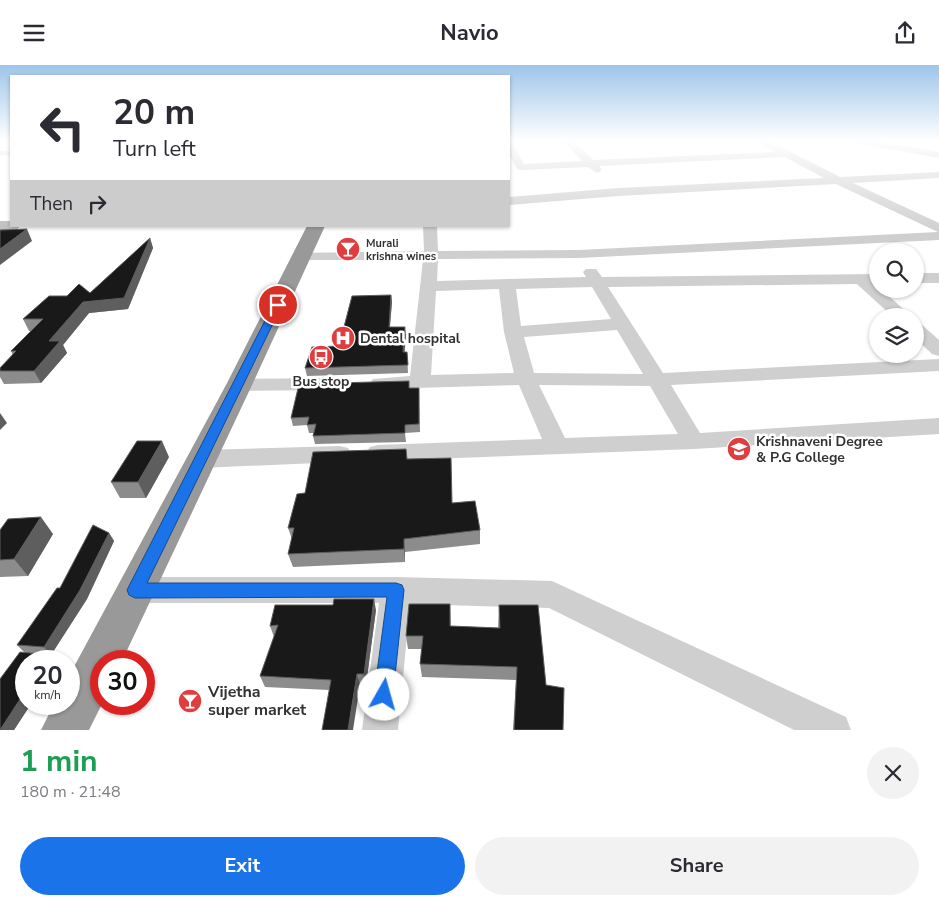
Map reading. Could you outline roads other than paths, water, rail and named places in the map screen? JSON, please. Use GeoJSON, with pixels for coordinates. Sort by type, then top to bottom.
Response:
{"type":"FeatureCollection","features":[{"type":"Feature","properties":{"kind":"highway"},"geometry":{"type":"LineString","coordinates":[[65,730],[239,385],[316,227]]}},
{"type":"Feature","properties":{"kind":"street"},"geometry":{"type":"LineString","coordinates":[[598,171],[618,192]]}},
{"type":"Feature","properties":{"kind":"street"},"geometry":{"type":"LineString","coordinates":[[819,171],[939,228]]}},
{"type":"Feature","properties":{"kind":"street"},"geometry":{"type":"LineString","coordinates":[[510,201],[618,192],[939,175]]}},
{"type":"Feature","properties":{"kind":"street"},"geometry":{"type":"LineString","coordinates":[[420,383],[431,256],[430,227]]}},
{"type":"Feature","properties":{"kind":"street"},"geometry":{"type":"LineString","coordinates":[[301,256],[579,253],[939,236]]}},
{"type":"Feature","properties":{"kind":"street"},"geometry":{"type":"LineString","coordinates":[[579,253],[694,441]]}},
{"type":"Feature","properties":{"kind":"street"},"geometry":{"type":"LineString","coordinates":[[924,278],[939,278]]}},
{"type":"Feature","properties":{"kind":"street"},"geometry":{"type":"LineString","coordinates":[[429,286],[869,279]]}},
{"type":"Feature","properties":{"kind":"street"},"geometry":{"type":"LineString","coordinates":[[507,284],[514,332],[526,379],[558,447]]}},
{"type":"Feature","properties":{"kind":"street"},"geometry":{"type":"LineString","coordinates":[[886,298],[895,308]]}},
{"type":"Feature","properties":{"kind":"street"},"geometry":{"type":"LineString","coordinates":[[514,332],[623,324]]}},
{"type":"Feature","properties":{"kind":"street"},"geometry":{"type":"LineString","coordinates":[[924,336],[939,350]]}},
{"type":"Feature","properties":{"kind":"street"},"geometry":{"type":"LineString","coordinates":[[239,385],[420,383],[526,379],[655,380],[939,365]]}},
{"type":"Feature","properties":{"kind":"street"},"geometry":{"type":"LineString","coordinates":[[200,459],[694,441],[939,426]]}},
{"type":"Feature","properties":{"kind":"street"},"geometry":{"type":"LineString","coordinates":[[135,590],[396,590],[552,595],[821,727]]}},
{"type":"Feature","properties":{"kind":"street"},"geometry":{"type":"LineString","coordinates":[[380,730],[396,590]]}},
{"type":"Feature","properties":{"kind":"place","name":"Murali krishna wines"},"geometry":{"type":"Point","coordinates":[348,249]}},
{"type":"Feature","properties":{"kind":"place","name":"Dental hospital"},"geometry":{"type":"Point","coordinates":[343,338]}},
{"type":"Feature","properties":{"kind":"place","name":"Bus stop"},"geometry":{"type":"Point","coordinates":[321,357]}},
{"type":"Feature","properties":{"kind":"place","name":"Krishnaveni Degree & P.G College"},"geometry":{"type":"Point","coordinates":[739,449]}},
{"type":"Feature","properties":{"kind":"place","name":"Vijetha super market"},"geometry":{"type":"Point","coordinates":[190,701]}}]}
